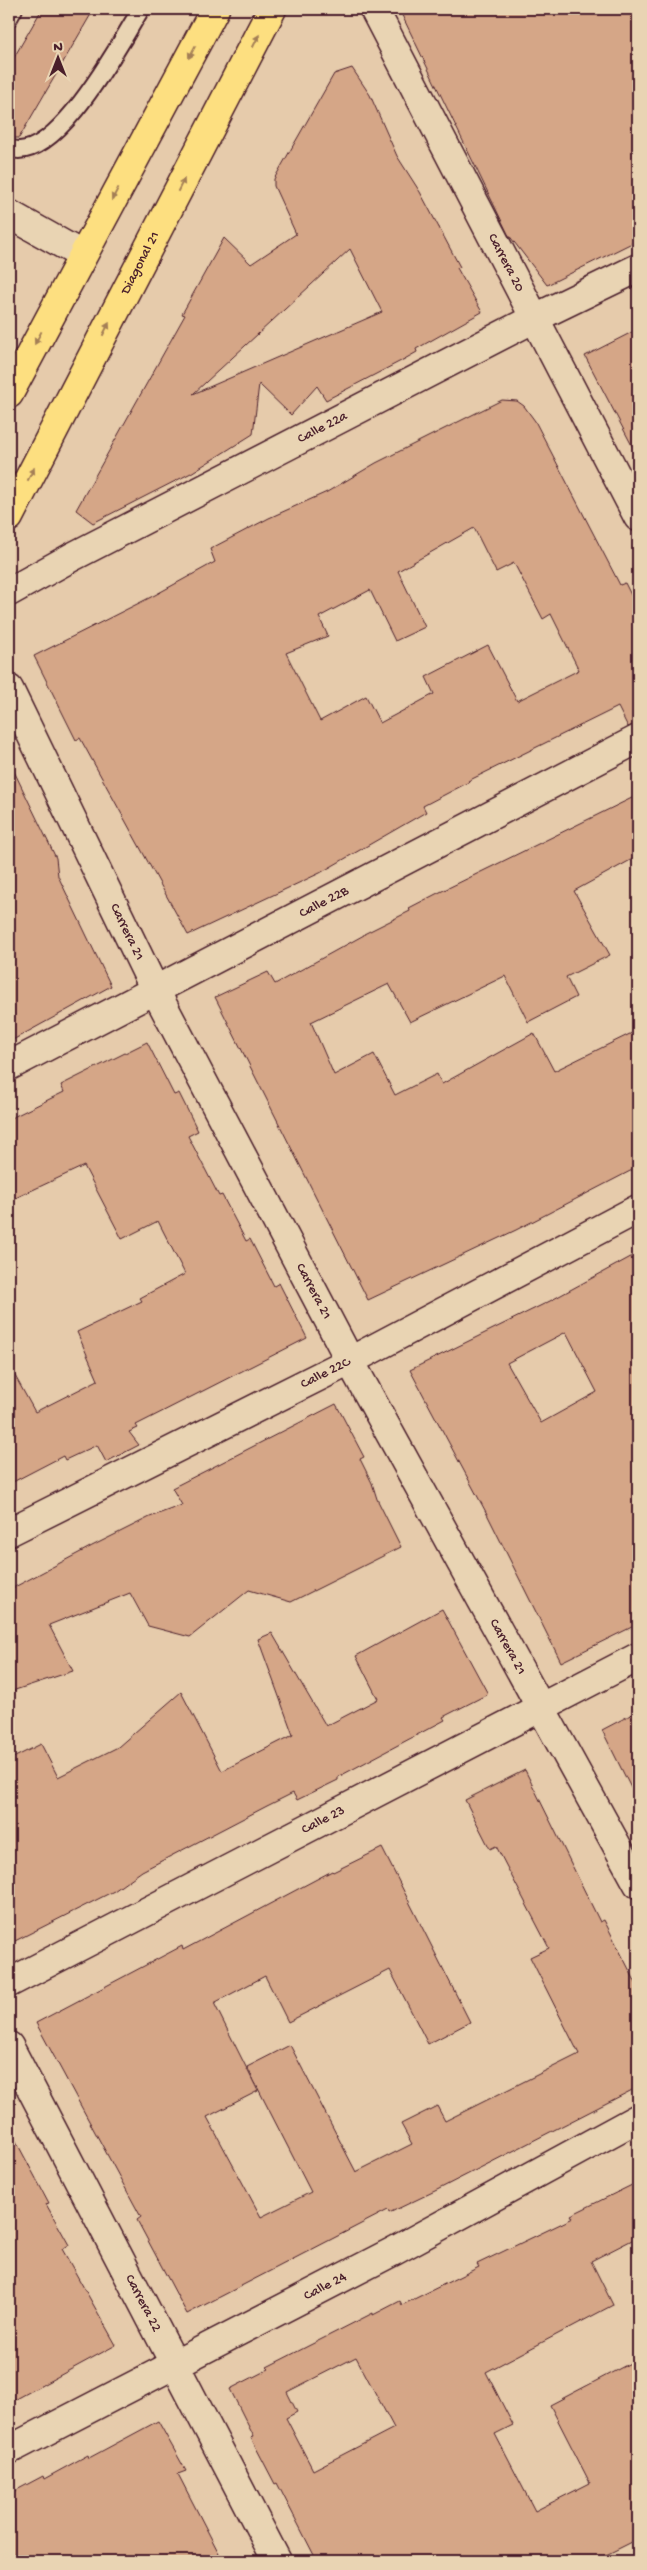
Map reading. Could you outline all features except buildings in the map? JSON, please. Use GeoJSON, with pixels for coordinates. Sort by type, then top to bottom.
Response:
{"type":"FeatureCollection","features":[{"type":"Feature","properties":{"kind":"highway"},"geometry":{"type":"LineString","coordinates":[[9,394],[215,9]]}},
{"type":"Feature","properties":{"kind":"highway","name":"Diagonal 21"},"geometry":{"type":"LineString","coordinates":[[9,517],[272,9]]}},
{"type":"Feature","properties":{"kind":"street","name":"Carrera 20"},"geometry":{"type":"LineString","coordinates":[[374,9],[638,517]]}},
{"type":"Feature","properties":{"kind":"street"},"geometry":{"type":"LineString","coordinates":[[9,214],[82,255]]}},
{"type":"Feature","properties":{"kind":"street","name":"Calle 22a"},"geometry":{"type":"LineString","coordinates":[[9,592],[72,557],[535,318],[638,268]]}},
{"type":"Feature","properties":{"kind":"street","name":"Carrera 21"},"geometry":{"type":"LineString","coordinates":[[9,689],[155,990],[350,1361],[638,1884]]}},
{"type":"Feature","properties":{"kind":"street","name":"Calle 22B"},"geometry":{"type":"LineString","coordinates":[[9,1066],[638,739]]}},
{"type":"Feature","properties":{"kind":"street","name":"Calle 22C"},"geometry":{"type":"LineString","coordinates":[[9,1532],[350,1361],[638,1209]]}},
{"type":"Feature","properties":{"kind":"street","name":"Calle 23"},"geometry":{"type":"LineString","coordinates":[[9,1983],[541,1709],[638,1657]]}},
{"type":"Feature","properties":{"kind":"street","name":"Carrera 22"},"geometry":{"type":"LineString","coordinates":[[9,2046],[277,2561]]}},
{"type":"Feature","properties":{"kind":"street","name":"Calle 24"},"geometry":{"type":"LineString","coordinates":[[9,2450],[394,2250],[638,2118]]}},
{"type":"Feature","properties":{"kind":"lane"},"geometry":{"type":"LineString","coordinates":[[9,18],[14,9]]}},
{"type":"Feature","properties":{"kind":"lane"},"geometry":{"type":"LineString","coordinates":[[9,148],[18,152],[36,146],[76,111],[141,9]]}}]}
